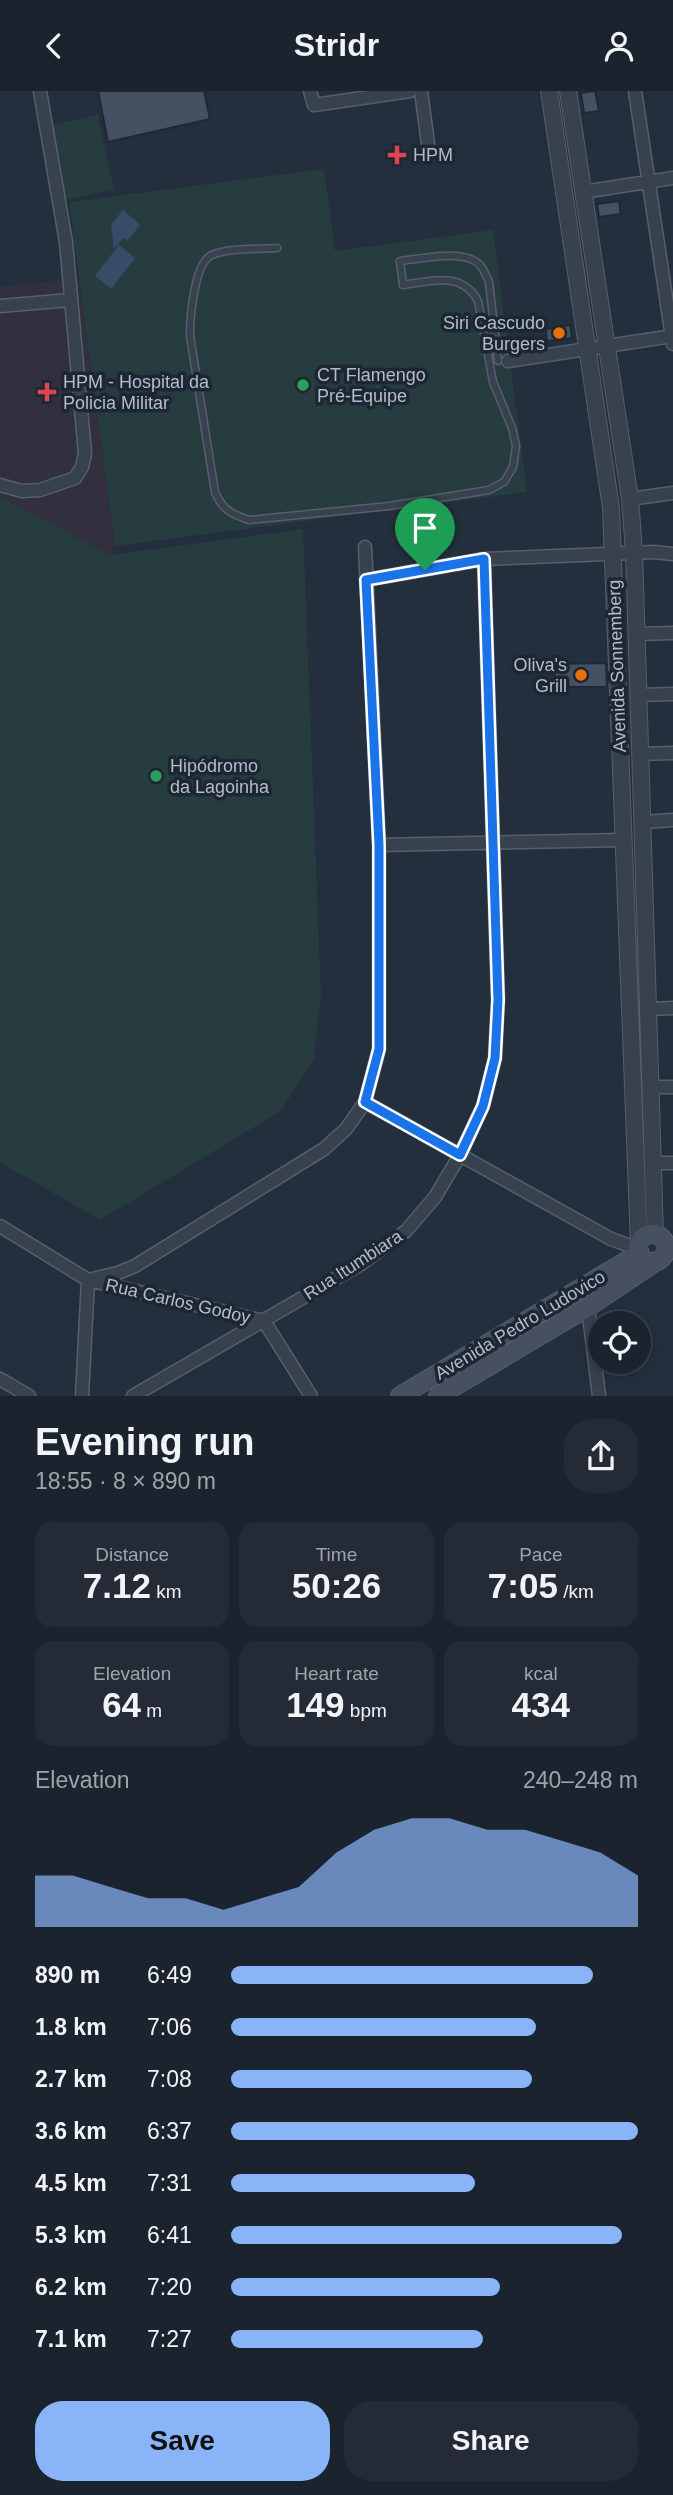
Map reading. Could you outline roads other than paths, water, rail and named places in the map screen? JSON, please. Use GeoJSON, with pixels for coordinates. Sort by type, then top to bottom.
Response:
{"type":"FeatureCollection","features":[{"type":"Feature","properties":{"kind":"main road"},"geometry":{"type":"LineString","coordinates":[[651,1253],[666,1246],[662,1235]]}},
{"type":"Feature","properties":{"kind":"main road","name":"Avenida Pedro Ludovico"},"geometry":{"type":"LineString","coordinates":[[438,1396],[455,1391],[589,1307],[651,1253]]}},
{"type":"Feature","properties":{"kind":"main road","name":"Avenida Pedro Ludovico"},"geometry":{"type":"LineString","coordinates":[[400,1396],[651,1253]]}},
{"type":"Feature","properties":{"kind":"street"},"geometry":{"type":"LineString","coordinates":[[0,485],[22,491],[40,490],[75,478],[82,467],[85,454],[66,242],[40,91]]}},
{"type":"Feature","properties":{"kind":"street"},"geometry":{"type":"LineString","coordinates":[[310,91],[314,105],[410,91]]}},
{"type":"Feature","properties":{"kind":"street"},"geometry":{"type":"LineString","coordinates":[[421,91],[429,151]]}},
{"type":"Feature","properties":{"kind":"street","name":"Avenida Sonnemberg"},"geometry":{"type":"LineString","coordinates":[[549,91],[611,508],[623,840],[651,1253]]}},
{"type":"Feature","properties":{"kind":"street","name":"Avenida Sonnemberg"},"geometry":{"type":"LineString","coordinates":[[568,91],[630,499],[640,695],[654,1163],[662,1235]]}},
{"type":"Feature","properties":{"kind":"street"},"geometry":{"type":"LineString","coordinates":[[503,361],[673,339],[635,91]]}},
{"type":"Feature","properties":{"kind":"street"},"geometry":{"type":"LineString","coordinates":[[583,192],[673,178]]}},
{"type":"Feature","properties":{"kind":"street"},"geometry":{"type":"LineString","coordinates":[[0,306],[70,299]]}},
{"type":"Feature","properties":{"kind":"street"},"geometry":{"type":"LineString","coordinates":[[630,499],[673,493]]}},
{"type":"Feature","properties":{"kind":"street"},"geometry":{"type":"LineString","coordinates":[[82,1396],[88,1280],[128,1269],[324,1149],[346,1129],[365,1102],[379,1049],[379,845],[365,547]]}},
{"type":"Feature","properties":{"kind":"street"},"geometry":{"type":"LineString","coordinates":[[366,580],[484,559],[634,552],[673,554]]}},
{"type":"Feature","properties":{"kind":"street","name":"Rua Itumbiara"},"geometry":{"type":"LineString","coordinates":[[133,1396],[361,1264],[406,1231],[435,1197],[460,1155],[483,1106],[495,1058],[498,1000],[484,559]]}},
{"type":"Feature","properties":{"kind":"street"},"geometry":{"type":"LineString","coordinates":[[637,633],[673,633]]}},
{"type":"Feature","properties":{"kind":"street"},"geometry":{"type":"LineString","coordinates":[[640,695],[673,694]]}},
{"type":"Feature","properties":{"kind":"street"},"geometry":{"type":"LineString","coordinates":[[641,754],[673,753]]}},
{"type":"Feature","properties":{"kind":"street"},"geometry":{"type":"LineString","coordinates":[[644,822],[673,820]]}},
{"type":"Feature","properties":{"kind":"street"},"geometry":{"type":"LineString","coordinates":[[379,845],[623,840]]}},
{"type":"Feature","properties":{"kind":"street"},"geometry":{"type":"LineString","coordinates":[[650,1009],[673,1008]]}},
{"type":"Feature","properties":{"kind":"street"},"geometry":{"type":"LineString","coordinates":[[652,1087],[673,1087]]}},
{"type":"Feature","properties":{"kind":"street"},"geometry":{"type":"LineString","coordinates":[[365,1102],[611,1239],[651,1253]]}},
{"type":"Feature","properties":{"kind":"street"},"geometry":{"type":"LineString","coordinates":[[654,1163],[673,1163]]}},
{"type":"Feature","properties":{"kind":"street","name":"Rua Carlos Godoy"},"geometry":{"type":"LineString","coordinates":[[0,1226],[88,1280],[264,1321],[310,1396]]}},
{"type":"Feature","properties":{"kind":"street"},"geometry":{"type":"LineString","coordinates":[[124,1288],[128,1269]]}},
{"type":"Feature","properties":{"kind":"street"},"geometry":{"type":"LineString","coordinates":[[589,1307],[599,1396]]}},
{"type":"Feature","properties":{"kind":"street"},"geometry":{"type":"LineString","coordinates":[[0,1379],[29,1396]]}},
{"type":"Feature","properties":{"kind":"lane"},"geometry":{"type":"LineString","coordinates":[[276,248],[219,253],[208,257],[202,266],[190,309],[190,336],[215,492],[221,505],[233,515],[248,520],[389,506],[489,490],[504,482],[513,467],[516,446],[489,363],[478,301],[472,290],[459,282],[444,280],[403,285],[400,261],[460,256],[475,260],[484,270],[489,282],[503,361],[489,363]]}},
{"type":"Feature","properties":{"kind":"water"},"geometry":{"type":"Polygon","coordinates":[[[123,210],[140,225],[127,241],[123,238],[114,249],[111,225],[123,210]]]}},
{"type":"Feature","properties":{"kind":"water"},"geometry":{"type":"Polygon","coordinates":[[[119,245],[135,258],[111,289],[95,276],[119,245]]]}},
{"type":"Feature","properties":{"kind":"place","name":"HPM"},"geometry":{"type":"Point","coordinates":[397,155]}},
{"type":"Feature","properties":{"kind":"place","name":"Siri Cascudo Burgers"},"geometry":{"type":"Point","coordinates":[559,333]}},
{"type":"Feature","properties":{"kind":"place","name":"CT Flamengo Pré-Equipe"},"geometry":{"type":"Point","coordinates":[303,385]}},
{"type":"Feature","properties":{"kind":"place","name":"HPM - Hospital da Policia Militar"},"geometry":{"type":"Point","coordinates":[47,392]}},
{"type":"Feature","properties":{"kind":"place","name":"Oliva's Grill"},"geometry":{"type":"Point","coordinates":[581,675]}},
{"type":"Feature","properties":{"kind":"place","name":"Hipódromo da Lagoinha"},"geometry":{"type":"Point","coordinates":[156,776]}}]}
